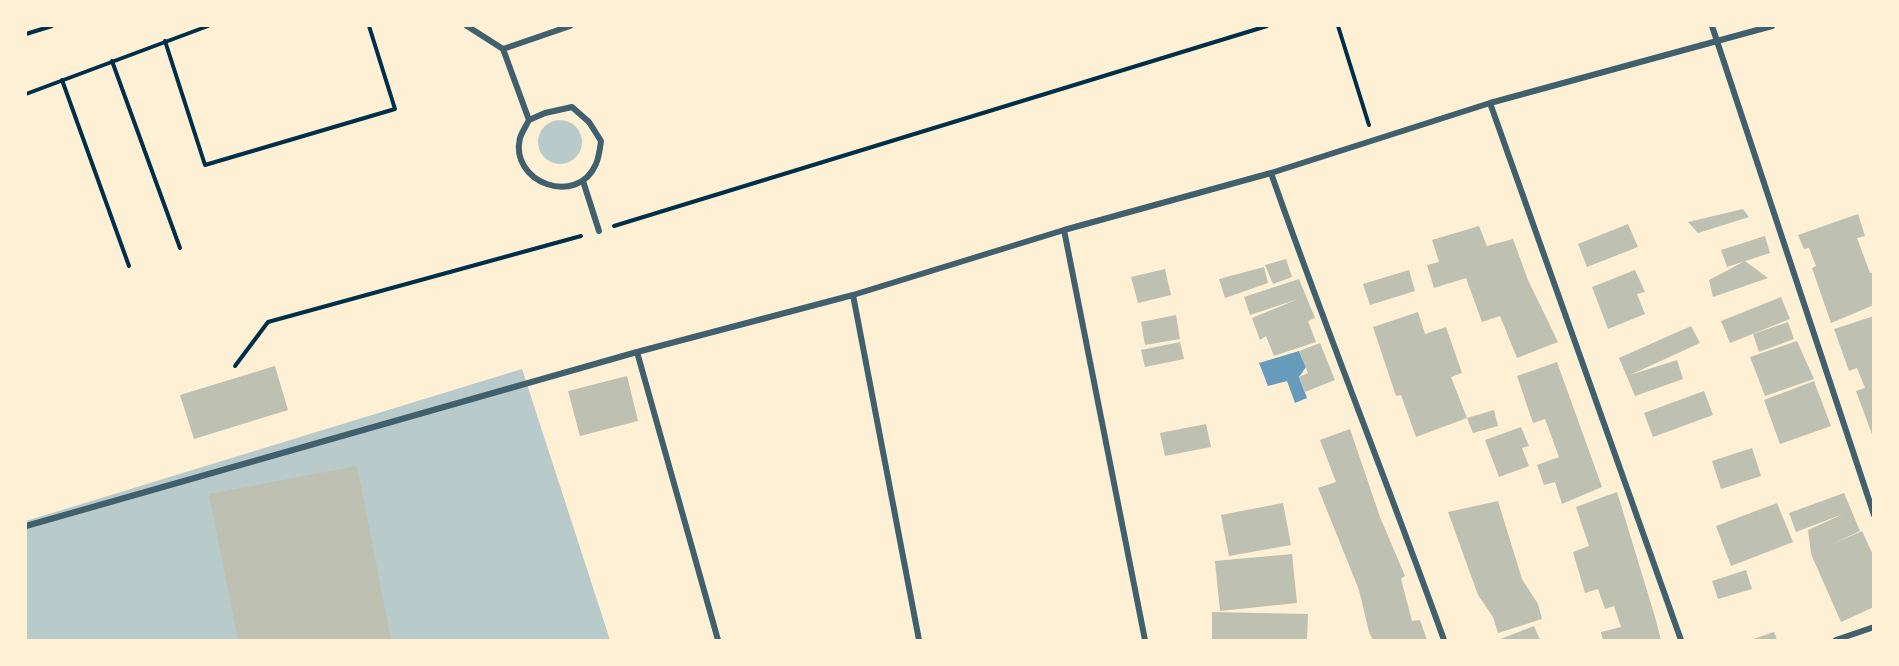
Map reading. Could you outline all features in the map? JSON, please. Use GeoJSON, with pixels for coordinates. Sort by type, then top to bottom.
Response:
{"type":"FeatureCollection","features":[{"type":"Feature","properties":{"kind":"street"},"geometry":{"type":"LineString","coordinates":[[467,26],[503,49],[529,120]]}},
{"type":"Feature","properties":{"kind":"street"},"geometry":{"type":"LineString","coordinates":[[503,49],[570,26]]}},
{"type":"Feature","properties":{"kind":"street"},"geometry":{"type":"LineString","coordinates":[[1712,26],[1874,515]]}},
{"type":"Feature","properties":{"kind":"street"},"geometry":{"type":"LineString","coordinates":[[26,526],[637,352],[853,296],[1064,230],[1271,173],[1490,103],[1772,26]]}},
{"type":"Feature","properties":{"kind":"street"},"geometry":{"type":"LineString","coordinates":[[1490,103],[1681,640]]}},
{"type":"Feature","properties":{"kind":"street"},"geometry":{"type":"LineString","coordinates":[[572,107],[589,122],[602,141],[596,165],[583,182],[563,188],[554,187],[545,185],[530,173],[520,157],[520,138],[529,120],[545,113],[572,107]]}},
{"type":"Feature","properties":{"kind":"street"},"geometry":{"type":"LineString","coordinates":[[1271,173],[1330,341],[1397,508],[1444,640]]}},
{"type":"Feature","properties":{"kind":"street"},"geometry":{"type":"LineString","coordinates":[[583,182],[599,231]]}},
{"type":"Feature","properties":{"kind":"street"},"geometry":{"type":"LineString","coordinates":[[1064,230],[1145,640]]}},
{"type":"Feature","properties":{"kind":"street"},"geometry":{"type":"LineString","coordinates":[[853,296],[919,640]]}},
{"type":"Feature","properties":{"kind":"street"},"geometry":{"type":"LineString","coordinates":[[637,352],[718,640]]}},
{"type":"Feature","properties":{"kind":"street"},"geometry":{"type":"LineString","coordinates":[[1836,640],[1874,627]]}},
{"type":"Feature","properties":{"kind":"path"},"geometry":{"type":"LineString","coordinates":[[26,34],[52,26]]}},
{"type":"Feature","properties":{"kind":"path"},"geometry":{"type":"LineString","coordinates":[[26,94],[208,26]]}},
{"type":"Feature","properties":{"kind":"path"},"geometry":{"type":"LineString","coordinates":[[165,41],[205,165],[395,109],[369,26]]}},
{"type":"Feature","properties":{"kind":"path"},"geometry":{"type":"LineString","coordinates":[[235,366],[268,322],[599,231],[1267,26]]}},
{"type":"Feature","properties":{"kind":"path"},"geometry":{"type":"LineString","coordinates":[[1338,26],[1374,140]]}},
{"type":"Feature","properties":{"kind":"path"},"geometry":{"type":"LineString","coordinates":[[112,61],[180,248]]}},
{"type":"Feature","properties":{"kind":"path"},"geometry":{"type":"LineString","coordinates":[[62,80],[129,266]]}},
{"type":"Feature","properties":{"kind":"shaded area"},"geometry":{"type":"Polygon","coordinates":[[[560,120],[569,121],[576,126],[581,133],[581,151],[576,158],[569,163],[560,164],[551,163],[544,158],[539,151],[538,142],[539,133],[544,126],[551,121],[560,120]]]}},
{"type":"Feature","properties":{"kind":"shaded area"},"geometry":{"type":"Polygon","coordinates":[[[522,369],[610,640],[26,640],[26,521],[522,369]]]}},
{"type":"Feature","properties":{"kind":"water"},"geometry":{"type":"Polygon","coordinates":[[[1299,351],[1306,367],[1299,377],[1307,398],[1295,403],[1287,381],[1268,386],[1259,363],[1299,351]]]}},
{"type":"Feature","properties":{"kind":"building"},"geometry":{"type":"Polygon","coordinates":[[[1743,209],[1749,217],[1698,233],[1688,222],[1743,209]]]}},
{"type":"Feature","properties":{"kind":"building"},"geometry":{"type":"Polygon","coordinates":[[[1858,214],[1865,236],[1857,238],[1870,273],[1874,272],[1874,305],[1831,323],[1812,268],[1816,266],[1809,248],[1804,249],[1798,235],[1858,214]]]}},
{"type":"Feature","properties":{"kind":"building"},"geometry":{"type":"Polygon","coordinates":[[[1628,224],[1638,247],[1587,267],[1578,244],[1628,224]]]}},
{"type":"Feature","properties":{"kind":"building"},"geometry":{"type":"Polygon","coordinates":[[[1479,226],[1487,246],[1513,239],[1528,280],[1558,342],[1517,358],[1500,316],[1482,322],[1466,278],[1434,288],[1427,265],[1439,262],[1432,240],[1479,226]]]}},
{"type":"Feature","properties":{"kind":"building"},"geometry":{"type":"Polygon","coordinates":[[[1765,236],[1770,253],[1727,267],[1721,250],[1765,236]]]}},
{"type":"Feature","properties":{"kind":"building"},"geometry":{"type":"Polygon","coordinates":[[[1286,259],[1292,277],[1273,284],[1265,265],[1286,259]]]}},
{"type":"Feature","properties":{"kind":"building"},"geometry":{"type":"Polygon","coordinates":[[[1745,261],[1768,278],[1713,297],[1709,280],[1745,261]]]}},
{"type":"Feature","properties":{"kind":"building"},"geometry":{"type":"Polygon","coordinates":[[[1264,267],[1268,283],[1225,298],[1219,279],[1264,267]]]}},
{"type":"Feature","properties":{"kind":"building"},"geometry":{"type":"Polygon","coordinates":[[[1165,269],[1171,295],[1138,303],[1131,277],[1165,269]]]}},
{"type":"Feature","properties":{"kind":"building"},"geometry":{"type":"Polygon","coordinates":[[[1409,270],[1415,291],[1370,305],[1363,284],[1409,270]]]}},
{"type":"Feature","properties":{"kind":"building"},"geometry":{"type":"Polygon","coordinates":[[[1635,270],[1645,292],[1637,294],[1645,314],[1608,329],[1592,287],[1635,270]]]}},
{"type":"Feature","properties":{"kind":"building"},"geometry":{"type":"Polygon","coordinates":[[[1299,279],[1315,318],[1308,321],[1316,342],[1274,356],[1266,336],[1260,340],[1252,318],[1298,299],[1250,315],[1244,297],[1299,279]]]}},
{"type":"Feature","properties":{"kind":"building"},"geometry":{"type":"Polygon","coordinates":[[[1781,297],[1790,319],[1730,343],[1721,321],[1781,297]]]}},
{"type":"Feature","properties":{"kind":"building"},"geometry":{"type":"Polygon","coordinates":[[[1418,312],[1425,334],[1446,327],[1462,373],[1451,377],[1467,418],[1416,437],[1401,395],[1396,396],[1373,327],[1418,312]]]}},
{"type":"Feature","properties":{"kind":"building"},"geometry":{"type":"Polygon","coordinates":[[[1176,315],[1180,339],[1145,345],[1141,322],[1176,315]]]}},
{"type":"Feature","properties":{"kind":"building"},"geometry":{"type":"Polygon","coordinates":[[[1874,316],[1873,437],[1856,391],[1865,388],[1857,368],[1849,371],[1834,329],[1874,316]]]}},
{"type":"Feature","properties":{"kind":"building"},"geometry":{"type":"Polygon","coordinates":[[[1788,322],[1794,339],[1759,352],[1753,334],[1788,322]]]}},
{"type":"Feature","properties":{"kind":"building"},"geometry":{"type":"Polygon","coordinates":[[[1691,326],[1700,343],[1630,375],[1677,360],[1683,379],[1635,396],[1619,358],[1691,326]]]}},
{"type":"Feature","properties":{"kind":"building"},"geometry":{"type":"Polygon","coordinates":[[[1797,341],[1814,379],[1765,396],[1750,357],[1797,341]]]}},
{"type":"Feature","properties":{"kind":"building"},"geometry":{"type":"Polygon","coordinates":[[[1180,342],[1184,359],[1145,367],[1141,350],[1180,342]]]}},
{"type":"Feature","properties":{"kind":"building"},"geometry":{"type":"Polygon","coordinates":[[[1320,343],[1335,380],[1305,392],[1299,377],[1308,373],[1299,351],[1320,343]]]}},
{"type":"Feature","properties":{"kind":"building"},"geometry":{"type":"Polygon","coordinates":[[[1557,362],[1602,487],[1562,504],[1555,482],[1544,485],[1537,465],[1559,457],[1545,419],[1533,423],[1517,376],[1557,362]]]}},
{"type":"Feature","properties":{"kind":"building"},"geometry":{"type":"Polygon","coordinates":[[[275,366],[288,410],[194,439],[180,395],[275,366]]]}},
{"type":"Feature","properties":{"kind":"building"},"geometry":{"type":"Polygon","coordinates":[[[627,376],[638,421],[580,436],[568,391],[627,376]]]}},
{"type":"Feature","properties":{"kind":"building"},"geometry":{"type":"Polygon","coordinates":[[[1814,381],[1831,426],[1780,444],[1764,400],[1814,381]]]}},
{"type":"Feature","properties":{"kind":"building"},"geometry":{"type":"Polygon","coordinates":[[[1704,391],[1713,415],[1653,437],[1644,413],[1704,391]]]}},
{"type":"Feature","properties":{"kind":"building"},"geometry":{"type":"Polygon","coordinates":[[[1494,410],[1498,426],[1473,433],[1467,418],[1494,410]]]}},
{"type":"Feature","properties":{"kind":"building"},"geometry":{"type":"Polygon","coordinates":[[[1206,424],[1211,447],[1165,456],[1160,433],[1206,424]]]}},
{"type":"Feature","properties":{"kind":"building"},"geometry":{"type":"Polygon","coordinates":[[[1521,427],[1529,446],[1522,448],[1529,466],[1499,477],[1485,440],[1521,427]]]}},
{"type":"Feature","properties":{"kind":"building"},"geometry":{"type":"Polygon","coordinates":[[[1350,429],[1380,517],[1405,576],[1401,579],[1412,621],[1420,620],[1427,640],[1373,640],[1369,632],[1359,590],[1318,488],[1336,482],[1320,440],[1350,429]]]}},
{"type":"Feature","properties":{"kind":"building"},"geometry":{"type":"Polygon","coordinates":[[[1752,448],[1761,476],[1721,489],[1712,461],[1752,448]]]}},
{"type":"Feature","properties":{"kind":"building"},"geometry":{"type":"Polygon","coordinates":[[[357,466],[391,640],[238,640],[209,494],[357,466]]]}},
{"type":"Feature","properties":{"kind":"building"},"geometry":{"type":"Polygon","coordinates":[[[1617,492],[1661,640],[1603,640],[1601,632],[1621,627],[1614,606],[1605,609],[1598,589],[1585,593],[1573,552],[1589,546],[1576,507],[1617,492]]]}},
{"type":"Feature","properties":{"kind":"building"},"geometry":{"type":"Polygon","coordinates":[[[1844,493],[1860,531],[1830,545],[1862,531],[1874,557],[1874,607],[1841,622],[1811,554],[1808,530],[1843,514],[1796,532],[1789,513],[1844,493]]]}},
{"type":"Feature","properties":{"kind":"building"},"geometry":{"type":"Polygon","coordinates":[[[1498,501],[1522,579],[1538,604],[1542,619],[1498,633],[1493,617],[1478,595],[1448,512],[1498,501]]]}},
{"type":"Feature","properties":{"kind":"building"},"geometry":{"type":"Polygon","coordinates":[[[1283,503],[1291,545],[1229,556],[1221,515],[1283,503]]]}},
{"type":"Feature","properties":{"kind":"building"},"geometry":{"type":"Polygon","coordinates":[[[1777,503],[1793,542],[1731,566],[1716,526],[1777,503]]]}},
{"type":"Feature","properties":{"kind":"building"},"geometry":{"type":"Polygon","coordinates":[[[1292,554],[1297,603],[1220,611],[1215,561],[1292,554]]]}},
{"type":"Feature","properties":{"kind":"building"},"geometry":{"type":"Polygon","coordinates":[[[1746,570],[1752,589],[1718,599],[1712,581],[1746,570]]]}},
{"type":"Feature","properties":{"kind":"building"},"geometry":{"type":"Polygon","coordinates":[[[1212,612],[1308,614],[1307,640],[1212,640],[1212,612]]]}},
{"type":"Feature","properties":{"kind":"building"},"geometry":{"type":"Polygon","coordinates":[[[1534,626],[1540,640],[1498,640],[1534,626]]]}},
{"type":"Feature","properties":{"kind":"building"},"geometry":{"type":"Polygon","coordinates":[[[1774,632],[1777,640],[1750,640],[1774,632]]]}}]}
